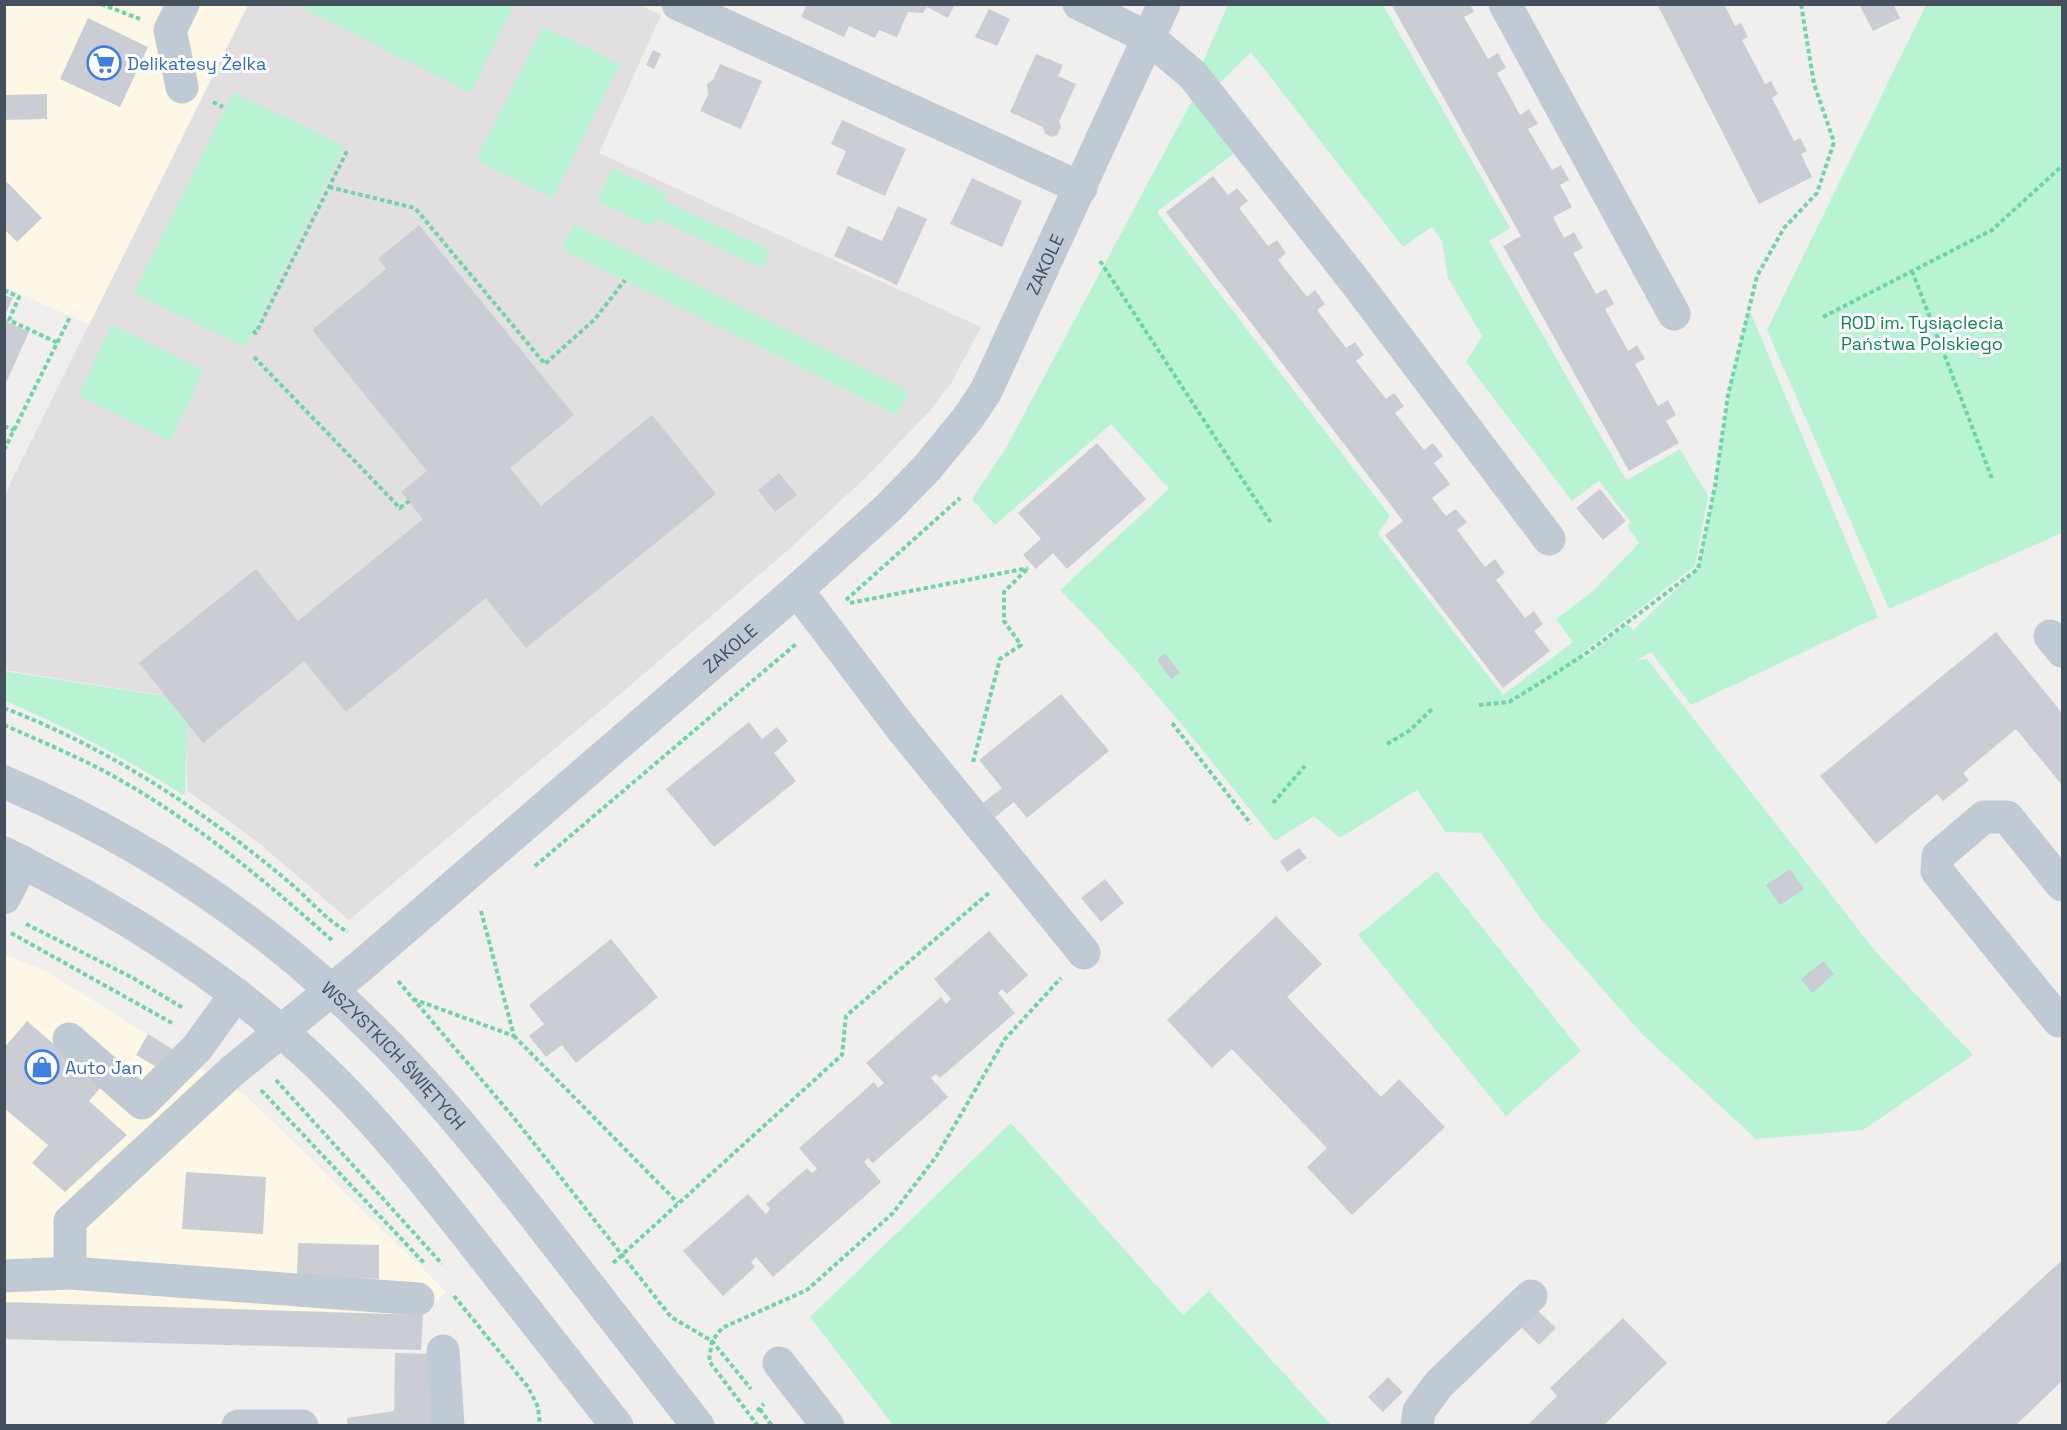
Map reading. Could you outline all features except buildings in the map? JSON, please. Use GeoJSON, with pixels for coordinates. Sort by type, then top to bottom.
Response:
{"type":"FeatureCollection","features":[{"type":"Feature","properties":{"kind":"street"},"geometry":{"type":"LineString","coordinates":[[183,4],[170,30],[183,87]]}},
{"type":"Feature","properties":{"kind":"street"},"geometry":{"type":"LineString","coordinates":[[678,4],[1081,188]]}},
{"type":"Feature","properties":{"kind":"street"},"geometry":{"type":"LineString","coordinates":[[1079,4],[1149,38],[1182,64],[1212,97],[1550,539]]}},
{"type":"Feature","properties":{"kind":"street","name":"ZAKOLE"},"geometry":{"type":"LineString","coordinates":[[70,1273],[70,1221],[244,1061],[332,990],[797,590],[907,489],[968,418],[986,391],[1164,4]]}},
{"type":"Feature","properties":{"kind":"street"},"geometry":{"type":"LineString","coordinates":[[1505,4],[1674,314]]}},
{"type":"Feature","properties":{"kind":"street"},"geometry":{"type":"LineString","coordinates":[[797,590],[964,806],[1084,954]]}},
{"type":"Feature","properties":{"kind":"street","name":"WSZYSTKICH ŚWIĘTYCH"},"geometry":{"type":"LineString","coordinates":[[4,782],[108,832],[161,863],[262,934],[332,990],[409,1066],[479,1146],[698,1425]]}},
{"type":"Feature","properties":{"kind":"street"},"geometry":{"type":"LineString","coordinates":[[2057,868],[2007,817],[1984,817],[1938,856],[1937,871],[2059,1021],[2062,1021]]}},
{"type":"Feature","properties":{"kind":"street"},"geometry":{"type":"LineString","coordinates":[[12,909],[14,857],[120,914],[182,954],[282,1032],[361,1107],[416,1169],[617,1425]]}},
{"type":"Feature","properties":{"kind":"street"},"geometry":{"type":"LineString","coordinates":[[69,1039],[142,1103],[207,1034],[236,994]]}},
{"type":"Feature","properties":{"kind":"street"},"geometry":{"type":"LineString","coordinates":[[4,1276],[70,1273],[433,1287]]}},
{"type":"Feature","properties":{"kind":"street"},"geometry":{"type":"LineString","coordinates":[[1417,1425],[1419,1411],[1439,1384],[1531,1296]]}},
{"type":"Feature","properties":{"kind":"street"},"geometry":{"type":"LineString","coordinates":[[443,1351],[448,1425]]}},
{"type":"Feature","properties":{"kind":"street"},"geometry":{"type":"LineString","coordinates":[[779,1363],[828,1425]]}},
{"type":"Feature","properties":{"kind":"street"},"geometry":{"type":"LineString","coordinates":[[238,1425],[302,1425]]}},
{"type":"Feature","properties":{"kind":"path"},"geometry":{"type":"LineString","coordinates":[[1479,705],[1509,702],[1548,678],[1588,652],[1698,569],[1715,486],[1728,395],[1757,276],[1784,228],[1818,194],[1834,142],[1814,84],[1801,4]]}},
{"type":"Feature","properties":{"kind":"path"},"geometry":{"type":"LineString","coordinates":[[253,331],[256,333],[348,149]]}},
{"type":"Feature","properties":{"kind":"path"},"geometry":{"type":"LineString","coordinates":[[1823,317],[1992,230],[2062,166]]}},
{"type":"Feature","properties":{"kind":"path"},"geometry":{"type":"LineString","coordinates":[[329,187],[415,208],[545,364],[595,319],[625,280]]}},
{"type":"Feature","properties":{"kind":"path"},"geometry":{"type":"LineString","coordinates":[[1100,261],[1270,523]]}},
{"type":"Feature","properties":{"kind":"path"},"geometry":{"type":"LineString","coordinates":[[1912,271],[1993,481]]}},
{"type":"Feature","properties":{"kind":"path"},"geometry":{"type":"LineString","coordinates":[[4,290],[20,297],[9,320],[58,343]]}},
{"type":"Feature","properties":{"kind":"path"},"geometry":{"type":"LineString","coordinates":[[4,450],[70,317]]}},
{"type":"Feature","properties":{"kind":"path"},"geometry":{"type":"LineString","coordinates":[[254,357],[400,508],[409,501]]}},
{"type":"Feature","properties":{"kind":"path"},"geometry":{"type":"LineString","coordinates":[[4,426],[14,430]]}},
{"type":"Feature","properties":{"kind":"path"},"geometry":{"type":"LineString","coordinates":[[960,498],[841,605],[1028,568],[1004,592],[1004,621],[1022,645],[1000,659],[964,806]]}},
{"type":"Feature","properties":{"kind":"path"},"geometry":{"type":"LineString","coordinates":[[534,867],[802,638]]}},
{"type":"Feature","properties":{"kind":"path"},"geometry":{"type":"LineString","coordinates":[[4,708],[96,748],[154,783],[235,840],[295,888],[336,926],[355,936]]}},
{"type":"Feature","properties":{"kind":"path"},"geometry":{"type":"LineString","coordinates":[[1387,744],[1409,731],[1432,709]]}},
{"type":"Feature","properties":{"kind":"path"},"geometry":{"type":"LineString","coordinates":[[1172,723],[1251,824]]}},
{"type":"Feature","properties":{"kind":"path"},"geometry":{"type":"LineString","coordinates":[[1273,803],[1305,766]]}},
{"type":"Feature","properties":{"kind":"path"},"geometry":{"type":"LineString","coordinates":[[613,1263],[842,1055],[846,1016],[1016,870]]}},
{"type":"Feature","properties":{"kind":"path"},"geometry":{"type":"LineString","coordinates":[[472,919],[490,904]]}},
{"type":"Feature","properties":{"kind":"path"},"geometry":{"type":"LineString","coordinates":[[12,909],[133,978],[207,1034]]}},
{"type":"Feature","properties":{"kind":"path"},"geometry":{"type":"LineString","coordinates":[[481,911],[514,1036]]}},
{"type":"Feature","properties":{"kind":"path"},"geometry":{"type":"LineString","coordinates":[[4,930],[121,992],[207,1034]]}},
{"type":"Feature","properties":{"kind":"path"},"geometry":{"type":"LineString","coordinates":[[758,1425],[709,1361],[712,1341],[722,1328],[807,1290],[893,1213],[936,1157],[1005,1039],[1084,954]]}},
{"type":"Feature","properties":{"kind":"path"},"geometry":{"type":"LineString","coordinates":[[393,986],[398,981],[514,1118],[671,1317],[712,1341],[743,1379]]}},
{"type":"Feature","properties":{"kind":"path"},"geometry":{"type":"LineString","coordinates":[[412,999],[514,1036],[678,1203]]}},
{"type":"Feature","properties":{"kind":"path"},"geometry":{"type":"LineString","coordinates":[[244,1061],[286,1090],[352,1167],[445,1267]]}},
{"type":"Feature","properties":{"kind":"path"},"geometry":{"type":"LineString","coordinates":[[244,1061],[271,1100],[433,1287],[528,1387],[538,1407],[540,1425]]}},
{"type":"Feature","properties":{"kind":"path"},"geometry":{"type":"LineString","coordinates":[[760,1399],[765,1405],[758,1410],[772,1425]]}},
{"type":"Feature","properties":{"kind":"shaded area"},"geometry":{"type":"Polygon","coordinates":[[[5,5],[248,5],[90,325],[5,287],[5,5]]]}},
{"type":"Feature","properties":{"kind":"shaded area"},"geometry":{"type":"Polygon","coordinates":[[[248,5],[639,5],[661,15],[599,153],[981,327],[952,382],[929,412],[866,477],[788,550],[612,701],[349,920],[255,840],[188,791],[185,724],[161,695],[5,670],[4,496],[248,5]]]}},
{"type":"Feature","properties":{"kind":"shaded area"},"geometry":{"type":"Polygon","coordinates":[[[4,954],[49,973],[246,1096],[446,1292],[423,1315],[5,1319],[4,954]]]}},
{"type":"Feature","properties":{"kind":"green space"},"geometry":{"type":"Polygon","coordinates":[[[295,4],[509,4],[513,6],[471,93],[295,4]]]}},
{"type":"Feature","properties":{"kind":"green space"},"geometry":{"type":"Polygon","coordinates":[[[1228,5],[1383,5],[1510,228],[1489,241],[1622,473],[1627,480],[1680,449],[1708,496],[1695,566],[1582,653],[1585,658],[1628,624],[1638,635],[1634,629],[1698,569],[1715,486],[1728,395],[1749,309],[1878,617],[1691,705],[1651,652],[1636,661],[1647,659],[1876,952],[1973,1055],[1863,1130],[1756,1139],[1642,1034],[1541,919],[1481,833],[1446,832],[1417,790],[1340,838],[1314,816],[1275,841],[1145,681],[1060,590],[1169,489],[1111,424],[995,525],[972,499],[1006,448],[1194,97],[1237,151],[1157,212],[1390,516],[1378,534],[1503,695],[1573,642],[1556,619],[1591,593],[1639,543],[1627,526],[1631,522],[1599,481],[1572,501],[1466,362],[1482,336],[1448,278],[1442,241],[1432,227],[1403,247],[1251,52],[1213,90],[1198,73],[1228,5]]]}},
{"type":"Feature","properties":{"kind":"green space","name":"ROD im. Tysiąclecia Państwa Polskiego"},"geometry":{"type":"Polygon","coordinates":[[[1926,5],[2062,5],[2062,533],[1889,609],[1767,330],[1926,5]]]}},
{"type":"Feature","properties":{"kind":"green space"},"geometry":{"type":"Polygon","coordinates":[[[543,27],[620,64],[553,198],[476,160],[543,27]]]}},
{"type":"Feature","properties":{"kind":"green space"},"geometry":{"type":"Polygon","coordinates":[[[233,92],[344,146],[245,347],[134,293],[233,92]]]}},
{"type":"Feature","properties":{"kind":"green space"},"geometry":{"type":"Polygon","coordinates":[[[612,168],[667,193],[664,201],[770,250],[762,268],[656,218],[651,226],[597,201],[612,168]]]}},
{"type":"Feature","properties":{"kind":"green space"},"geometry":{"type":"Polygon","coordinates":[[[574,224],[909,391],[897,415],[562,249],[574,224]]]}},
{"type":"Feature","properties":{"kind":"green space"},"geometry":{"type":"Polygon","coordinates":[[[112,325],[204,370],[170,441],[78,395],[112,325]]]}},
{"type":"Feature","properties":{"kind":"green space"},"geometry":{"type":"Polygon","coordinates":[[[4,671],[164,696],[187,724],[185,796],[97,744],[5,701],[4,671]]]}},
{"type":"Feature","properties":{"kind":"green space"},"geometry":{"type":"Polygon","coordinates":[[[1437,871],[1581,1051],[1506,1116],[1358,935],[1437,871]]]}},
{"type":"Feature","properties":{"kind":"green space"},"geometry":{"type":"Polygon","coordinates":[[[1011,1123],[1183,1315],[1209,1291],[1331,1425],[893,1425],[810,1317],[1011,1123]]]}},
{"type":"Feature","properties":{"kind":"place","name":"Delikatesy Żelka"},"geometry":{"type":"Point","coordinates":[104,63]}},
{"type":"Feature","properties":{"kind":"place","name":"Auto Jan"},"geometry":{"type":"Point","coordinates":[42,1067]}}]}
